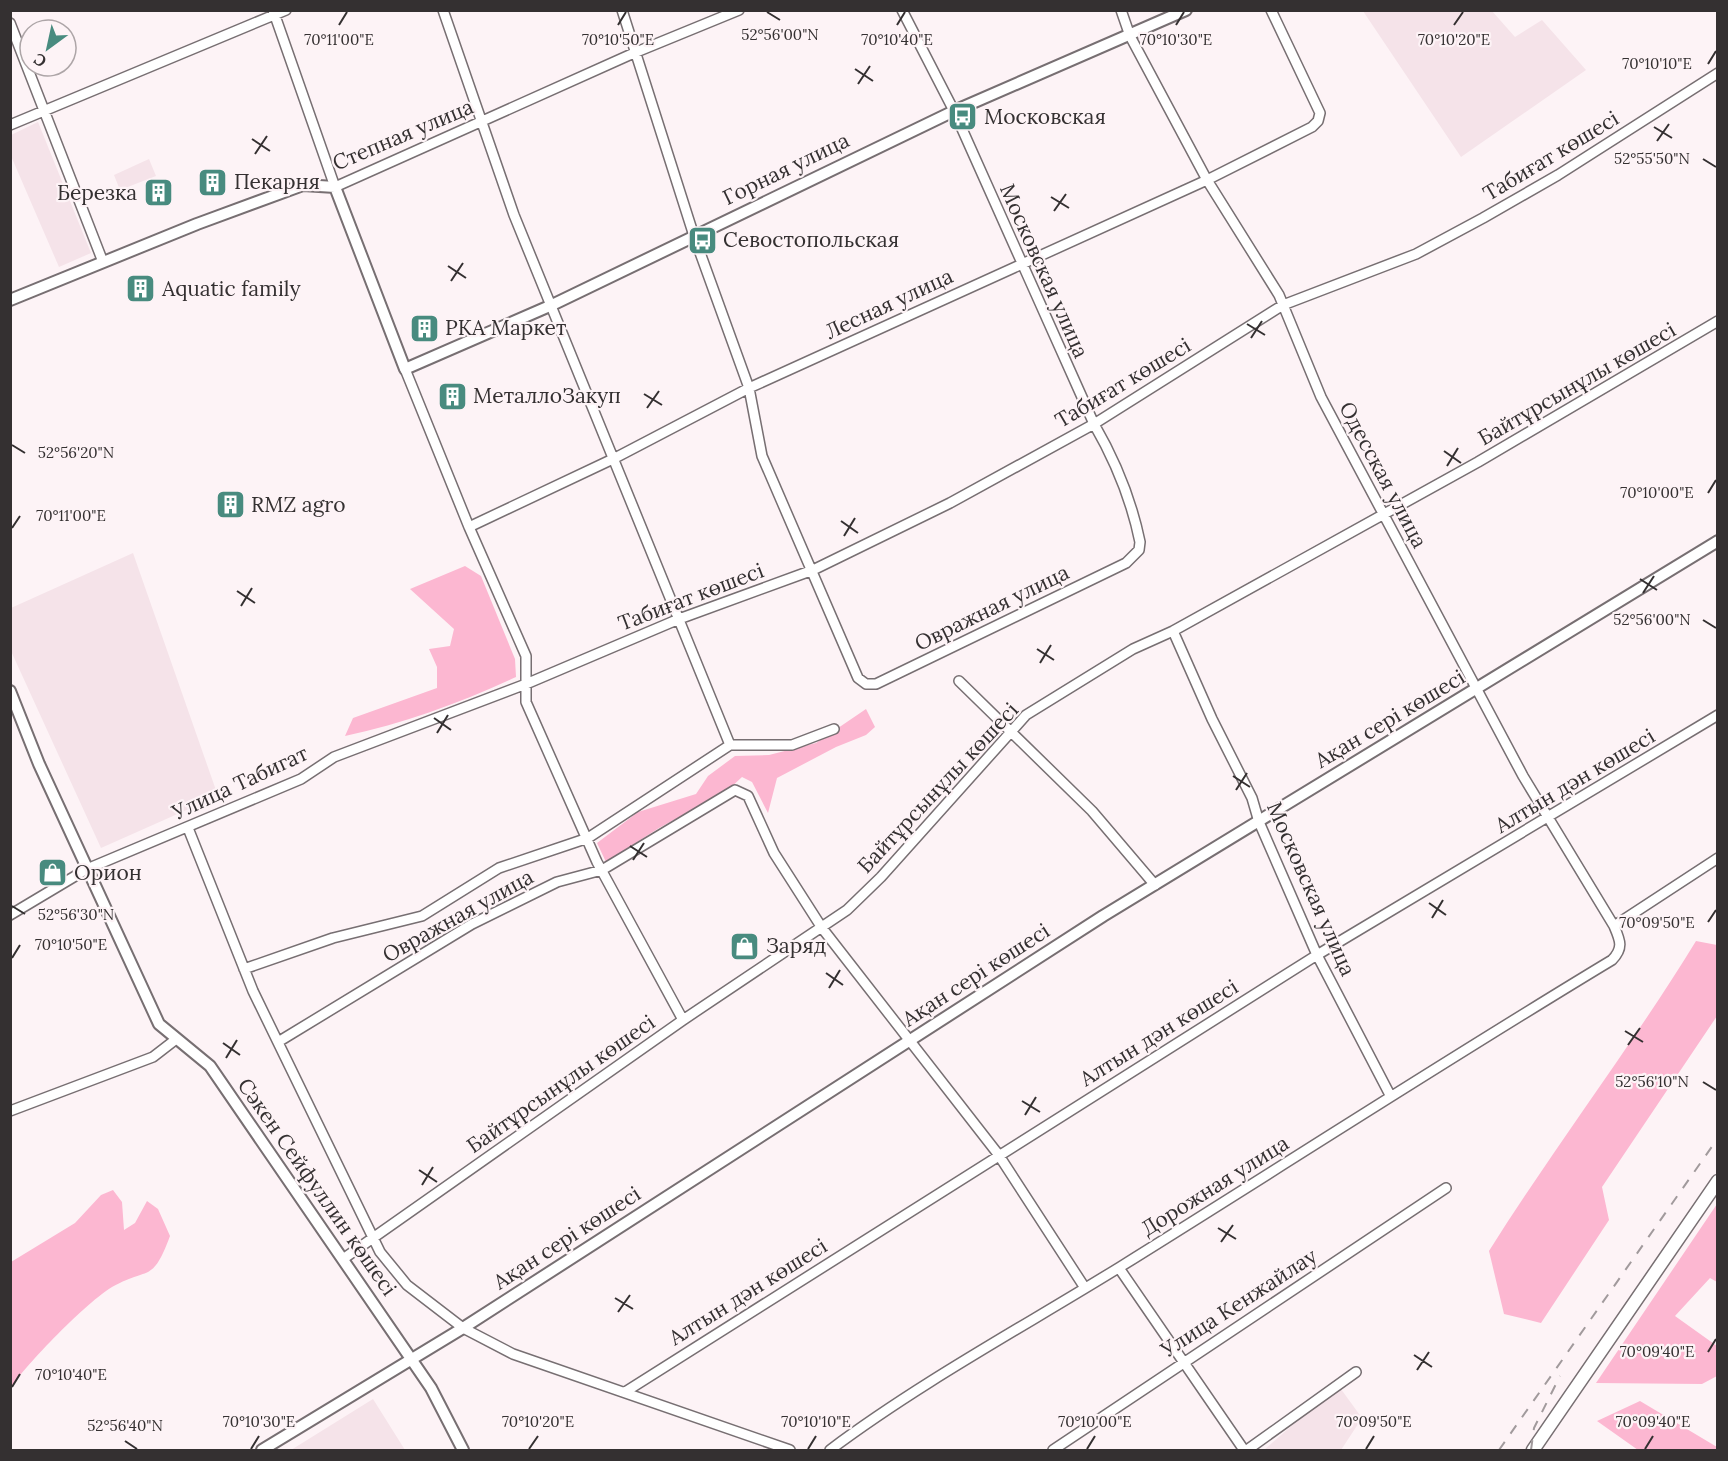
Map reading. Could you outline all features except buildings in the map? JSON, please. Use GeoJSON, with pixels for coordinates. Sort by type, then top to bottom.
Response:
{"type":"FeatureCollection","features":[{"type":"Feature","properties":{"kind":"main road"},"geometry":{"type":"LineString","coordinates":[[1533,1450],[1718,1181]]}},
{"type":"Feature","properties":{"kind":"street"},"geometry":{"type":"LineString","coordinates":[[10,125],[274,13],[286,10]]}},
{"type":"Feature","properties":{"kind":"street"},"geometry":{"type":"LineString","coordinates":[[443,10],[514,215],[615,458],[730,745],[792,746],[834,729]]}},
{"type":"Feature","properties":{"kind":"street"},"geometry":{"type":"LineString","coordinates":[[622,10],[694,236],[749,388],[762,456],[813,570]]}},
{"type":"Feature","properties":{"kind":"street","name":"Степная улица"},"geometry":{"type":"LineString","coordinates":[[10,300],[303,185],[335,188],[634,53],[739,10]]}},
{"type":"Feature","properties":{"kind":"street","name":"Московская улица"},"geometry":{"type":"LineString","coordinates":[[902,10],[954,111],[1020,263],[1094,424],[1116,462],[1128,492],[1140,542],[1139,550]]}},
{"type":"Feature","properties":{"kind":"street","name":"Одесская улица"},"geometry":{"type":"LineString","coordinates":[[1121,10],[1130,36],[1207,180],[1283,305],[1321,397],[1476,689],[1547,820],[1614,926],[1621,943],[1619,952]]}},
{"type":"Feature","properties":{"kind":"street","name":"Горная улица"},"geometry":{"type":"LineString","coordinates":[[405,369],[552,305],[954,111],[1186,10]]}},
{"type":"Feature","properties":{"kind":"street","name":"Лесная улица"},"geometry":{"type":"LineString","coordinates":[[469,527],[615,458],[749,388],[1207,180],[1312,127],[1318,121],[1320,113],[1271,10]]}},
{"type":"Feature","properties":{"kind":"street"},"geometry":{"type":"LineString","coordinates":[[274,13],[335,188],[405,369],[469,527],[526,656],[526,702],[602,870],[683,1020]]}},
{"type":"Feature","properties":{"kind":"street"},"geometry":{"type":"LineString","coordinates":[[10,23],[103,262]]}},
{"type":"Feature","properties":{"kind":"street","name":"Табиғат көшесі"},"geometry":{"type":"LineString","coordinates":[[526,684],[679,619],[813,570],[950,503],[1094,424],[1283,305],[1416,254],[1483,218],[1558,175],[1718,73]]}},
{"type":"Feature","properties":{"kind":"street","name":"Байтұрсынұлы көшесі"},"geometry":{"type":"LineString","coordinates":[[343,1259],[683,1020],[847,910],[881,877],[1026,715],[1133,649],[1173,631],[1478,462],[1718,321]]}},
{"type":"Feature","properties":{"kind":"street","name":"Ақан сері көшесі"},"geometry":{"type":"LineString","coordinates":[[262,1450],[463,1328],[1155,885],[1718,541]]}},
{"type":"Feature","properties":{"kind":"street","name":"Овражная улица"},"geometry":{"type":"LineString","coordinates":[[813,570],[858,678],[866,684],[876,684],[1126,563],[1139,550]]}},
{"type":"Feature","properties":{"kind":"street","name":"Московская улица"},"geometry":{"type":"LineString","coordinates":[[1173,631],[1212,718],[1252,798],[1259,822],[1317,956],[1390,1095]]}},
{"type":"Feature","properties":{"kind":"street"},"geometry":{"type":"LineString","coordinates":[[959,681],[1092,811],[1155,885]]}},
{"type":"Feature","properties":{"kind":"street","name":"Улица Табигат"},"geometry":{"type":"LineString","coordinates":[[10,915],[87,869],[302,778],[334,757],[526,684]]}},
{"type":"Feature","properties":{"kind":"street","name":"Сәкен Сейфуллин көшесі"},"geometry":{"type":"LineString","coordinates":[[10,691],[39,764],[159,1024],[175,1040],[210,1066],[411,1359],[430,1388],[463,1450]]}},
{"type":"Feature","properties":{"kind":"street","name":"Алтын дән көшесі"},"geometry":{"type":"LineString","coordinates":[[625,1392],[998,1154],[1317,956],[1547,820],[1718,715]]}},
{"type":"Feature","properties":{"kind":"street","name":"Овражная улица"},"geometry":{"type":"LineString","coordinates":[[244,969],[333,938],[422,916],[499,868],[588,838],[730,745]]}},
{"type":"Feature","properties":{"kind":"street","name":"Овражная улица"},"geometry":{"type":"LineString","coordinates":[[278,1042],[472,924],[557,882],[602,870],[735,790],[742,791],[748,796],[774,853],[822,928]]}},
{"type":"Feature","properties":{"kind":"street"},"geometry":{"type":"LineString","coordinates":[[188,828],[244,969],[278,1042],[380,1252],[406,1285],[463,1328],[513,1354],[790,1450]]}},
{"type":"Feature","properties":{"kind":"street"},"geometry":{"type":"LineString","coordinates":[[1614,926],[1718,858]]}},
{"type":"Feature","properties":{"kind":"street"},"geometry":{"type":"LineString","coordinates":[[822,928],[998,1154],[1085,1288]]}},
{"type":"Feature","properties":{"kind":"street","name":"Дорожная улица"},"geometry":{"type":"LineString","coordinates":[[830,1450],[1390,1095],[1612,960],[1619,952]]}},
{"type":"Feature","properties":{"kind":"street"},"geometry":{"type":"LineString","coordinates":[[10,1112],[153,1057],[175,1040]]}},
{"type":"Feature","properties":{"kind":"street","name":"Улица Кенжайлау"},"geometry":{"type":"LineString","coordinates":[[1053,1450],[1446,1188]]}},
{"type":"Feature","properties":{"kind":"street"},"geometry":{"type":"LineString","coordinates":[[1119,1268],[1246,1450],[1356,1372]]}},
{"type":"Feature","properties":{"kind":"shaded area"},"geometry":{"type":"Polygon","coordinates":[[[1363,11],[1492,11],[1515,37],[1542,20],[1586,70],[1461,157],[1363,11]]]}},
{"type":"Feature","properties":{"kind":"shaded area"},"geometry":{"type":"Polygon","coordinates":[[[38,122],[91,253],[59,267],[11,156],[11,135],[38,122]]]}},
{"type":"Feature","properties":{"kind":"shaded area"},"geometry":{"type":"Polygon","coordinates":[[[149,159],[156,176],[120,190],[114,175],[149,159]]]}},
{"type":"Feature","properties":{"kind":"shaded area"},"geometry":{"type":"Polygon","coordinates":[[[133,553],[218,796],[101,848],[11,651],[11,608],[133,553]]]}},
{"type":"Feature","properties":{"kind":"shaded area"},"geometry":{"type":"Polygon","coordinates":[[[465,566],[481,576],[515,659],[516,677],[432,711],[345,736],[353,718],[437,688],[437,667],[429,649],[450,646],[454,629],[410,589],[465,566]]]}},
{"type":"Feature","properties":{"kind":"shaded area"},"geometry":{"type":"Polygon","coordinates":[[[866,709],[875,727],[866,735],[836,747],[777,778],[768,813],[752,782],[742,777],[727,791],[659,828],[606,862],[597,843],[638,812],[696,794],[708,776],[735,756],[769,755],[816,743],[866,709]]]}},
{"type":"Feature","properties":{"kind":"shaded area"},"geometry":{"type":"Polygon","coordinates":[[[1696,941],[1717,945],[1717,1016],[1602,1187],[1609,1220],[1541,1323],[1504,1314],[1489,1251],[1696,941]]]}},
{"type":"Feature","properties":{"kind":"shaded area"},"geometry":{"type":"Polygon","coordinates":[[[113,1190],[122,1202],[124,1230],[135,1223],[147,1201],[158,1209],[170,1236],[159,1261],[148,1272],[112,1287],[88,1305],[43,1350],[11,1388],[11,1262],[75,1223],[101,1195],[113,1190]]]}},
{"type":"Feature","properties":{"kind":"shaded area"},"geometry":{"type":"Polygon","coordinates":[[[1717,1204],[1717,1282],[1710,1278],[1675,1316],[1717,1346],[1717,1376],[1702,1384],[1596,1383],[1717,1204]]]}},
{"type":"Feature","properties":{"kind":"shaded area"},"geometry":{"type":"Polygon","coordinates":[[[1338,1385],[1362,1418],[1341,1450],[1264,1450],[1338,1385]]]}},
{"type":"Feature","properties":{"kind":"shaded area"},"geometry":{"type":"Polygon","coordinates":[[[373,1399],[405,1450],[291,1450],[373,1399]]]}},
{"type":"Feature","properties":{"kind":"shaded area"},"geometry":{"type":"Polygon","coordinates":[[[1640,1401],[1717,1447],[1717,1450],[1638,1450],[1597,1421],[1640,1401]]]}},
{"type":"Feature","properties":{"kind":"railway"},"geometry":{"type":"LineString","coordinates":[[1499,1450],[1718,1138]]}},
{"type":"Feature","properties":{"kind":"railway"},"geometry":{"type":"LineString","coordinates":[[1531,1450],[1534,1428],[1560,1376]]}},
{"type":"Feature","properties":{"kind":"place","name":"Московская"},"geometry":{"type":"Point","coordinates":[963,117]}},
{"type":"Feature","properties":{"kind":"place","name":"Пекарня"},"geometry":{"type":"Point","coordinates":[213,182]}},
{"type":"Feature","properties":{"kind":"place","name":"Березка"},"geometry":{"type":"Point","coordinates":[158,193]}},
{"type":"Feature","properties":{"kind":"place","name":"Севостопольская"},"geometry":{"type":"Point","coordinates":[702,240]}},
{"type":"Feature","properties":{"kind":"place","name":"Aquatic family"},"geometry":{"type":"Point","coordinates":[141,289]}},
{"type":"Feature","properties":{"kind":"place","name":"РКА Маркет"},"geometry":{"type":"Point","coordinates":[424,328]}},
{"type":"Feature","properties":{"kind":"place","name":"МеталлоЗакуп"},"geometry":{"type":"Point","coordinates":[452,396]}},
{"type":"Feature","properties":{"kind":"place","name":"RMZ agro"},"geometry":{"type":"Point","coordinates":[230,505]}},
{"type":"Feature","properties":{"kind":"place","name":"Орион"},"geometry":{"type":"Point","coordinates":[53,873]}},
{"type":"Feature","properties":{"kind":"place","name":"Заряд"},"geometry":{"type":"Point","coordinates":[745,946]}}]}
